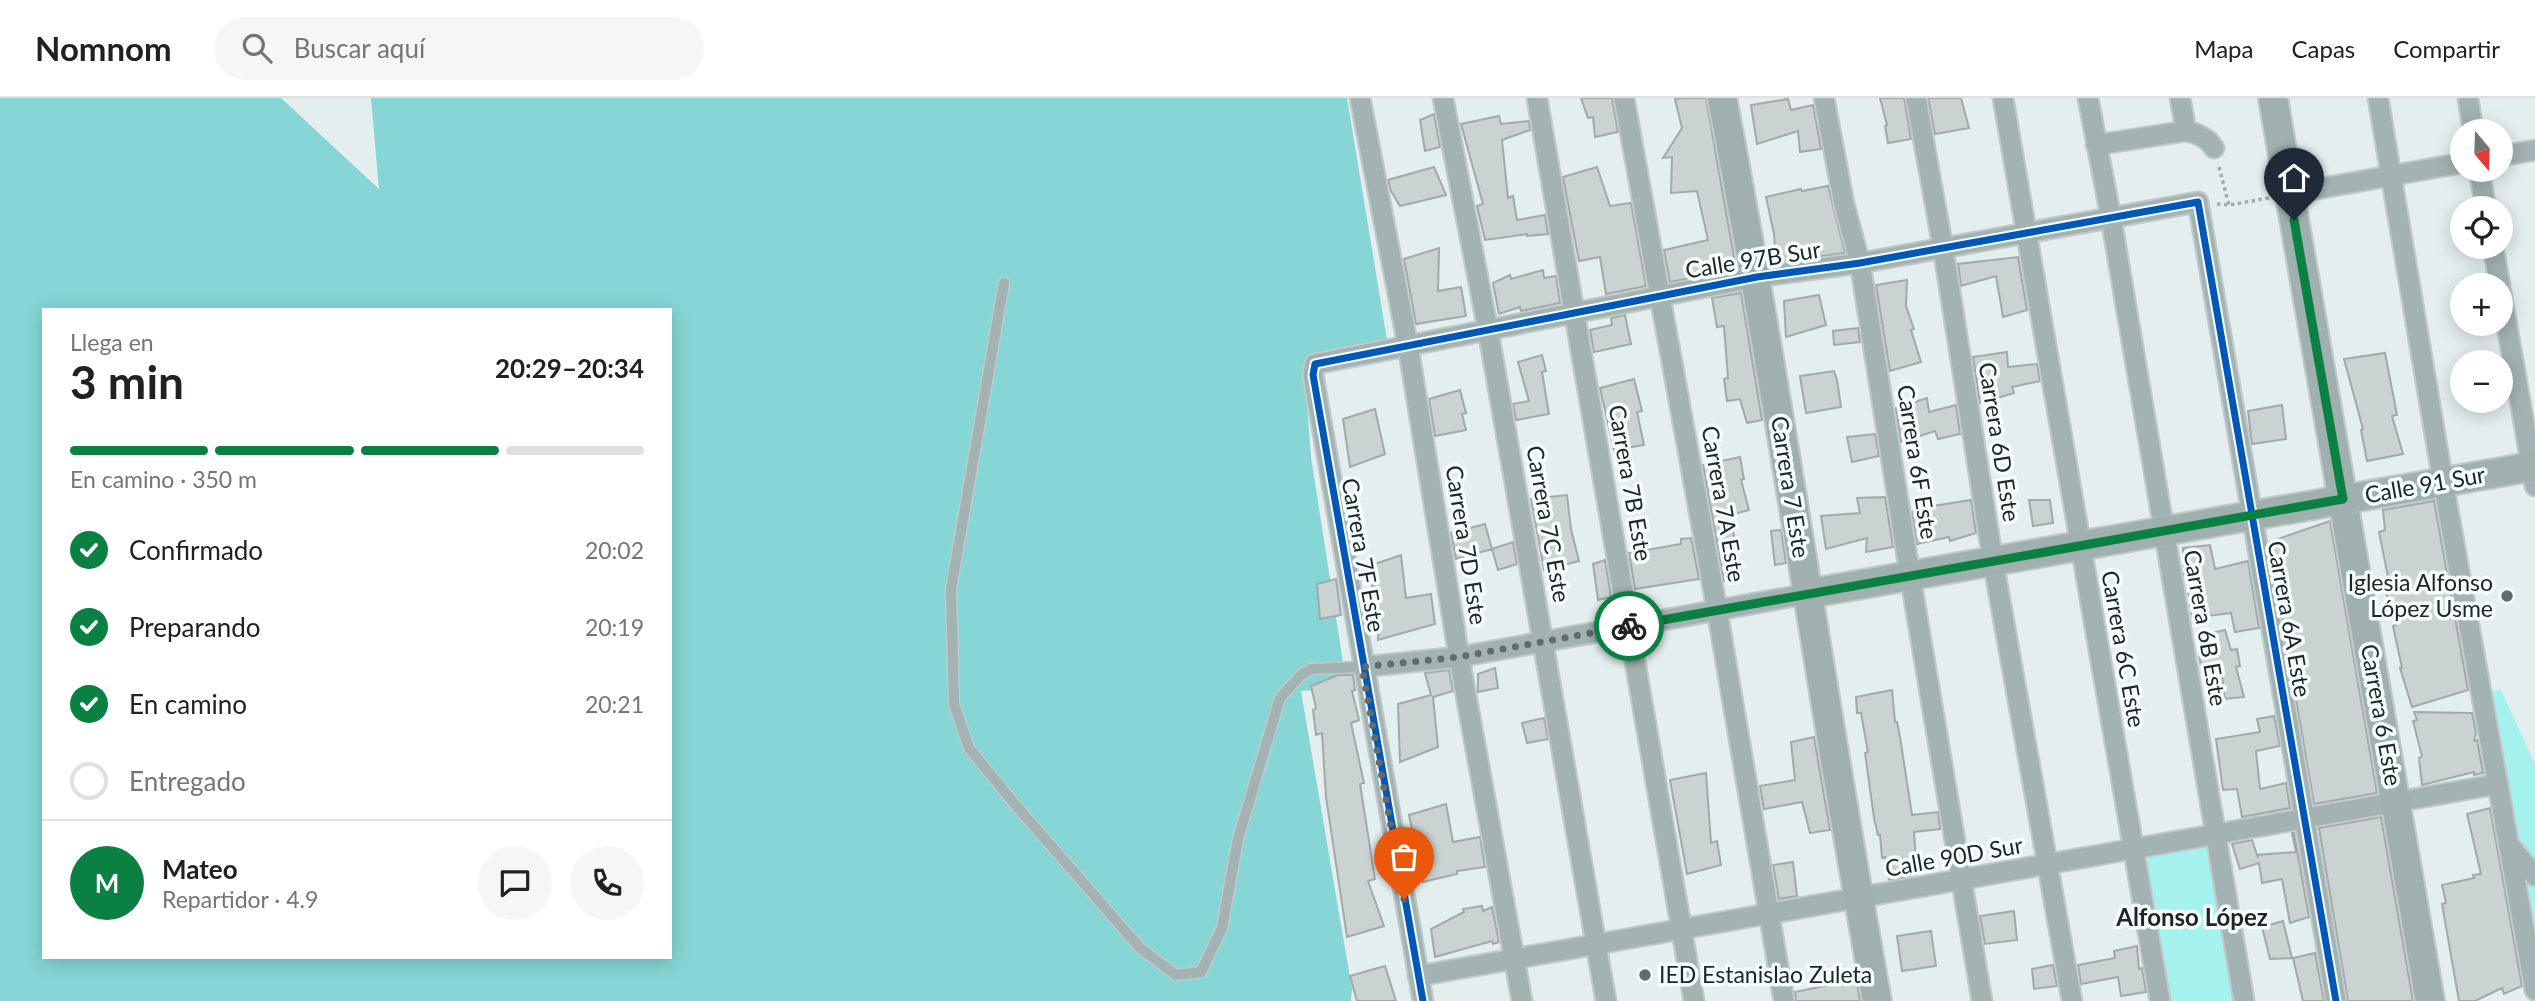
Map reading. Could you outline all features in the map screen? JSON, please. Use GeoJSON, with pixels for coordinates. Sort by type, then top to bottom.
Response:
{"type":"FeatureCollection","features":[{"type":"Feature","properties":{"kind":"street","name":"Carrera 7D Este"},"geometry":{"type":"LineString","coordinates":[[1360,98],[1408,346],[1459,657],[1522,1001]]}},
{"type":"Feature","properties":{"kind":"street","name":"Carrera 7C Este"},"geometry":{"type":"LineString","coordinates":[[1443,98],[1488,330],[1606,1001]]}},
{"type":"Feature","properties":{"kind":"street","name":"Carrera 7B Este"},"geometry":{"type":"LineString","coordinates":[[1536,98],[1694,1001]]}},
{"type":"Feature","properties":{"kind":"street","name":"Carrera 7A Este"},"geometry":{"type":"LineString","coordinates":[[1625,98],[1784,1001]]}},
{"type":"Feature","properties":{"kind":"street","name":"Carrera 7 Este"},"geometry":{"type":"LineString","coordinates":[[1722,98],[1757,276],[1807,594],[1877,1001]]}},
{"type":"Feature","properties":{"kind":"street","name":"Carrera 6F Este"},"geometry":{"type":"LineString","coordinates":[[1824,98],[1844,204],[1860,263],[1982,1001]]}},
{"type":"Feature","properties":{"kind":"street","name":"Carrera 6D Este"},"geometry":{"type":"LineString","coordinates":[[1916,98],[1993,561],[2072,1001]]}},
{"type":"Feature","properties":{"kind":"street","name":"Carrera 6C Este"},"geometry":{"type":"LineString","coordinates":[[2004,98],[2160,1001]]}},
{"type":"Feature","properties":{"kind":"street","name":"Carrera 6B Este"},"geometry":{"type":"LineString","coordinates":[[2088,98],[2111,218],[2244,1001]]}},
{"type":"Feature","properties":{"kind":"street"},"geometry":{"type":"LineString","coordinates":[[2180,98],[2186,131]]}},
{"type":"Feature","properties":{"kind":"street","name":"Carrera 6 Este"},"geometry":{"type":"LineString","coordinates":[[2273,98],[2430,1001]]}},
{"type":"Feature","properties":{"kind":"street"},"geometry":{"type":"LineString","coordinates":[[2378,98],[2443,482],[2535,990]]}},
{"type":"Feature","properties":{"kind":"street"},"geometry":{"type":"LineString","coordinates":[[2468,98],[2471,119]]}},
{"type":"Feature","properties":{"kind":"street"},"geometry":{"type":"LineString","coordinates":[[2096,145],[2186,131],[2200,135],[2214,148]]}},
{"type":"Feature","properties":{"kind":"street"},"geometry":{"type":"LineString","coordinates":[[2513,154],[2535,150]]}},
{"type":"Feature","properties":{"kind":"street"},"geometry":{"type":"LineString","coordinates":[[2289,194],[2450,165]]}},
{"type":"Feature","properties":{"kind":"street","name":"Calle 97B Sur"},"geometry":{"type":"LineString","coordinates":[[1315,364],[1757,276],[1860,263],[2198,202]]}},
{"type":"Feature","properties":{"kind":"street","name":"Carrera 6A Este"},"geometry":{"type":"LineString","coordinates":[[2198,202],[2336,1001]]}},
{"type":"Feature","properties":{"kind":"street"},"geometry":{"type":"LineString","coordinates":[[2509,336],[2534,473]]}},
{"type":"Feature","properties":{"kind":"street","name":"Carrera 7F Este"},"geometry":{"type":"LineString","coordinates":[[1315,364],[1313,375],[1362,667],[1423,1001]]}},
{"type":"Feature","properties":{"kind":"street","name":"Calle 91 Sur"},"geometry":{"type":"LineString","coordinates":[[1362,667],[1459,657],[2443,482],[2534,473]]}},
{"type":"Feature","properties":{"kind":"street","name":"Calle 90D Sur"},"geometry":{"type":"LineString","coordinates":[[1418,976],[2498,784]]}},
{"type":"Feature","properties":{"kind":"street"},"geometry":{"type":"LineString","coordinates":[[2508,844],[2535,876]]}},
{"type":"Feature","properties":{"kind":"lane"},"geometry":{"type":"LineString","coordinates":[[1004,283],[951,589],[954,704],[969,748],[1004,792],[1140,948],[1176,975],[1201,972],[1222,928],[1238,839],[1280,698],[1301,675],[1311,669],[1362,667]]}},
{"type":"Feature","properties":{"kind":"path"},"geometry":{"type":"LineString","coordinates":[[2214,148],[2230,205]]}},
{"type":"Feature","properties":{"kind":"path"},"geometry":{"type":"LineString","coordinates":[[2198,202],[2230,205],[2289,194]]}},
{"type":"Feature","properties":{"kind":"shaded area"},"geometry":{"type":"Polygon","coordinates":[[[0,98],[281,98],[379,189],[371,98],[1347,98],[1387,340],[1312,358],[1307,405],[1311,457],[1347,688],[1301,691],[1352,989],[1351,1001],[0,1001],[0,98]]]}},
{"type":"Feature","properties":{"kind":"shaded area"},"geometry":{"type":"Polygon","coordinates":[[[2501,690],[2535,764],[2535,950],[2489,691],[2501,690]]]}},
{"type":"Feature","properties":{"kind":"shaded area"},"geometry":{"type":"Polygon","coordinates":[[[2210,845],[2236,1001],[2170,1001],[2146,856],[2210,845]]]}},
{"type":"Feature","properties":{"kind":"building"},"geometry":{"type":"Polygon","coordinates":[[[1581,98],[1612,98],[1618,132],[1595,137],[1593,117],[1588,118],[1581,98]]]}},
{"type":"Feature","properties":{"kind":"building"},"geometry":{"type":"Polygon","coordinates":[[[1706,98],[1736,269],[1670,282],[1664,250],[1708,240],[1697,191],[1671,193],[1672,157],[1663,158],[1682,128],[1675,99],[1706,98]]]}},
{"type":"Feature","properties":{"kind":"building"},"geometry":{"type":"Polygon","coordinates":[[[1880,98],[1904,98],[1911,139],[1888,143],[1887,125],[1880,98]]]}},
{"type":"Feature","properties":{"kind":"building"},"geometry":{"type":"Polygon","coordinates":[[[1928,98],[1961,98],[1969,128],[1935,134],[1928,98]]]}},
{"type":"Feature","properties":{"kind":"building"},"geometry":{"type":"Polygon","coordinates":[[[1788,99],[1791,110],[1813,105],[1821,149],[1800,152],[1798,131],[1757,144],[1751,105],[1788,99]]]}},
{"type":"Feature","properties":{"kind":"building"},"geometry":{"type":"Polygon","coordinates":[[[1434,114],[1440,147],[1425,151],[1420,120],[1434,114]]]}},
{"type":"Feature","properties":{"kind":"building"},"geometry":{"type":"Polygon","coordinates":[[[1499,116],[1501,124],[1529,121],[1530,130],[1502,140],[1508,198],[1513,196],[1517,220],[1545,215],[1548,234],[1485,240],[1477,206],[1483,204],[1461,124],[1499,116]]]}},
{"type":"Feature","properties":{"kind":"building"},"geometry":{"type":"Polygon","coordinates":[[[1434,167],[1446,195],[1400,206],[1388,180],[1434,167]]]}},
{"type":"Feature","properties":{"kind":"building"},"geometry":{"type":"Polygon","coordinates":[[[1597,167],[1610,206],[1631,203],[1646,286],[1606,294],[1600,257],[1579,261],[1563,177],[1597,167]]]}},
{"type":"Feature","properties":{"kind":"building"},"geometry":{"type":"Polygon","coordinates":[[[1828,186],[1845,253],[1776,262],[1774,234],[1766,197],[1828,186]]]}},
{"type":"Feature","properties":{"kind":"building"},"geometry":{"type":"Polygon","coordinates":[[[1439,248],[1438,291],[1461,287],[1466,316],[1416,324],[1404,259],[1439,248]]]}},
{"type":"Feature","properties":{"kind":"building"},"geometry":{"type":"Polygon","coordinates":[[[2018,257],[2027,310],[2003,317],[1996,276],[1961,286],[1958,264],[2018,257]]]}},
{"type":"Feature","properties":{"kind":"building"},"geometry":{"type":"Polygon","coordinates":[[[1543,270],[1544,278],[1556,276],[1560,303],[1521,311],[1520,307],[1499,314],[1493,283],[1510,275],[1511,279],[1543,270]]]}},
{"type":"Feature","properties":{"kind":"building"},"geometry":{"type":"Polygon","coordinates":[[[1907,280],[1906,306],[1921,362],[1890,371],[1876,285],[1907,280]]]}},
{"type":"Feature","properties":{"kind":"building"},"geometry":{"type":"Polygon","coordinates":[[[1741,293],[1762,420],[1747,423],[1740,399],[1727,401],[1724,379],[1728,378],[1724,326],[1717,327],[1712,298],[1741,293]]]}},
{"type":"Feature","properties":{"kind":"building"},"geometry":{"type":"Polygon","coordinates":[[[1819,295],[1826,325],[1786,337],[1784,301],[1819,295]]]}},
{"type":"Feature","properties":{"kind":"building"},"geometry":{"type":"Polygon","coordinates":[[[1625,315],[1631,344],[1594,352],[1590,330],[1612,325],[1611,318],[1625,315]]]}},
{"type":"Feature","properties":{"kind":"building"},"geometry":{"type":"Polygon","coordinates":[[[1858,328],[1860,342],[1834,345],[1833,331],[1858,328]]]}},
{"type":"Feature","properties":{"kind":"building"},"geometry":{"type":"Polygon","coordinates":[[[2007,352],[2008,367],[2037,364],[2040,381],[2012,387],[2014,393],[1980,403],[1973,357],[2007,352]]]}},
{"type":"Feature","properties":{"kind":"building"},"geometry":{"type":"Polygon","coordinates":[[[2385,353],[2397,415],[2392,416],[2403,454],[2367,461],[2361,430],[2363,429],[2344,359],[2385,353]]]}},
{"type":"Feature","properties":{"kind":"building"},"geometry":{"type":"Polygon","coordinates":[[[1542,355],[1549,414],[1516,420],[1513,404],[1529,401],[1518,362],[1542,355]]]}},
{"type":"Feature","properties":{"kind":"building"},"geometry":{"type":"Polygon","coordinates":[[[1834,371],[1841,407],[1806,413],[1800,376],[1834,371]]]}},
{"type":"Feature","properties":{"kind":"building"},"geometry":{"type":"Polygon","coordinates":[[[1634,379],[1642,411],[1637,412],[1644,445],[1614,450],[1600,388],[1634,379]]]}},
{"type":"Feature","properties":{"kind":"building"},"geometry":{"type":"Polygon","coordinates":[[[1460,390],[1466,413],[1462,414],[1466,430],[1435,436],[1429,399],[1460,390]]]}},
{"type":"Feature","properties":{"kind":"building"},"geometry":{"type":"Polygon","coordinates":[[[1927,398],[1929,412],[1956,405],[1960,434],[1938,439],[1935,431],[1901,442],[1896,408],[1927,398]]]}},
{"type":"Feature","properties":{"kind":"building"},"geometry":{"type":"Polygon","coordinates":[[[2282,405],[2286,439],[2252,444],[2248,411],[2282,405]]]}},
{"type":"Feature","properties":{"kind":"building"},"geometry":{"type":"Polygon","coordinates":[[[1375,409],[1385,454],[1350,467],[1343,419],[1375,409]]]}},
{"type":"Feature","properties":{"kind":"building"},"geometry":{"type":"Polygon","coordinates":[[[1875,434],[1879,456],[1852,462],[1847,437],[1875,434]]]}},
{"type":"Feature","properties":{"kind":"building"},"geometry":{"type":"Polygon","coordinates":[[[1740,457],[1744,479],[1741,480],[1749,510],[1730,515],[1742,577],[1724,581],[1703,465],[1740,457]]]}},
{"type":"Feature","properties":{"kind":"building"},"geometry":{"type":"Polygon","coordinates":[[[1567,495],[1571,529],[1579,561],[1544,570],[1531,499],[1567,495]]]}},
{"type":"Feature","properties":{"kind":"building"},"geometry":{"type":"Polygon","coordinates":[[[1885,497],[1893,547],[1866,552],[1867,538],[1826,549],[1821,516],[1860,513],[1857,498],[1885,497]]]}},
{"type":"Feature","properties":{"kind":"building"},"geometry":{"type":"Polygon","coordinates":[[[1971,500],[1976,533],[1950,541],[1949,537],[1917,544],[1912,512],[1971,500]]]}},
{"type":"Feature","properties":{"kind":"building"},"geometry":{"type":"Polygon","coordinates":[[[2029,500],[2050,500],[2053,523],[2033,526],[2029,500]]]}},
{"type":"Feature","properties":{"kind":"building"},"geometry":{"type":"Polygon","coordinates":[[[2434,501],[2468,690],[2412,707],[2400,668],[2393,626],[2396,625],[2386,593],[2391,592],[2379,532],[2385,530],[2383,510],[2434,501]]]}},
{"type":"Feature","properties":{"kind":"building"},"geometry":{"type":"Polygon","coordinates":[[[2330,521],[2377,793],[2314,804],[2269,542],[2330,521]]]}},
{"type":"Feature","properties":{"kind":"building"},"geometry":{"type":"Polygon","coordinates":[[[1485,524],[1492,549],[1456,559],[1451,533],[1485,524]]]}},
{"type":"Feature","properties":{"kind":"building"},"geometry":{"type":"Polygon","coordinates":[[[1781,530],[1786,563],[1775,565],[1771,531],[1781,530]]]}},
{"type":"Feature","properties":{"kind":"building"},"geometry":{"type":"Polygon","coordinates":[[[1691,538],[1699,579],[1635,589],[1629,553],[1681,544],[1681,539],[1691,538]]]}},
{"type":"Feature","properties":{"kind":"building"},"geometry":{"type":"Polygon","coordinates":[[[1513,542],[1517,564],[1498,570],[1492,549],[1513,542]]]}},
{"type":"Feature","properties":{"kind":"building"},"geometry":{"type":"Polygon","coordinates":[[[2210,545],[2215,569],[2248,561],[2259,628],[2235,632],[2231,613],[2192,618],[2184,575],[2183,548],[2210,545]]]}},
{"type":"Feature","properties":{"kind":"building"},"geometry":{"type":"Polygon","coordinates":[[[1401,555],[1406,598],[1431,594],[1435,624],[1378,640],[1379,616],[1376,618],[1374,585],[1372,586],[1369,566],[1401,555]]]}},
{"type":"Feature","properties":{"kind":"building"},"geometry":{"type":"Polygon","coordinates":[[[1605,560],[1611,597],[1598,600],[1593,564],[1605,560]]]}},
{"type":"Feature","properties":{"kind":"building"},"geometry":{"type":"Polygon","coordinates":[[[1336,579],[1341,615],[1320,619],[1317,584],[1336,579]]]}},
{"type":"Feature","properties":{"kind":"building"},"geometry":{"type":"Polygon","coordinates":[[[2225,630],[2231,650],[2237,649],[2240,666],[2236,667],[2244,697],[2225,699],[2221,669],[2202,673],[2199,655],[2219,652],[2216,632],[2225,630]]]}},
{"type":"Feature","properties":{"kind":"building"},"geometry":{"type":"Polygon","coordinates":[[[1495,668],[1498,688],[1478,692],[1478,674],[1495,668]]]}},
{"type":"Feature","properties":{"kind":"building"},"geometry":{"type":"Polygon","coordinates":[[[1449,670],[1453,691],[1433,697],[1438,747],[1400,762],[1398,704],[1431,695],[1425,673],[1449,670]]]}},
{"type":"Feature","properties":{"kind":"building"},"geometry":{"type":"Polygon","coordinates":[[[1338,675],[1353,675],[1355,690],[1352,691],[1359,720],[1351,723],[1364,783],[1360,784],[1375,879],[1368,881],[1384,926],[1347,937],[1326,797],[1322,733],[1316,735],[1313,710],[1316,708],[1311,686],[1338,675]]]}},
{"type":"Feature","properties":{"kind":"building"},"geometry":{"type":"Polygon","coordinates":[[[1892,690],[1912,815],[1938,812],[1940,829],[1914,832],[1917,875],[1889,880],[1874,818],[1865,753],[1868,752],[1861,713],[1857,713],[1856,697],[1892,690]]]}},
{"type":"Feature","properties":{"kind":"building"},"geometry":{"type":"Polygon","coordinates":[[[2414,712],[2472,713],[2476,732],[2474,741],[2477,740],[2483,773],[2474,775],[2474,772],[2422,785],[2419,758],[2422,756],[2413,721],[2417,720],[2414,712]]]}},
{"type":"Feature","properties":{"kind":"building"},"geometry":{"type":"Polygon","coordinates":[[[2274,716],[2280,746],[2256,751],[2260,789],[2286,783],[2290,808],[2242,817],[2237,789],[2223,790],[2216,739],[2260,732],[2257,719],[2274,716]]]}},
{"type":"Feature","properties":{"kind":"building"},"geometry":{"type":"Polygon","coordinates":[[[1544,718],[1548,739],[1527,743],[1522,723],[1544,718]]]}},
{"type":"Feature","properties":{"kind":"building"},"geometry":{"type":"Polygon","coordinates":[[[1814,737],[1830,830],[1810,833],[1802,802],[1764,809],[1760,786],[1795,780],[1791,742],[1814,737]]]}},
{"type":"Feature","properties":{"kind":"building"},"geometry":{"type":"Polygon","coordinates":[[[1706,773],[1711,843],[1717,841],[1721,865],[1687,874],[1670,780],[1706,773]]]}},
{"type":"Feature","properties":{"kind":"building"},"geometry":{"type":"Polygon","coordinates":[[[1446,804],[1453,842],[1480,837],[1485,867],[1457,871],[1457,874],[1423,882],[1409,815],[1446,804]]]}},
{"type":"Feature","properties":{"kind":"building"},"geometry":{"type":"Polygon","coordinates":[[[2490,808],[2522,986],[2504,994],[2502,988],[2475,1001],[2459,1001],[2442,904],[2446,903],[2442,885],[2481,874],[2467,814],[2490,808]]]}},
{"type":"Feature","properties":{"kind":"building"},"geometry":{"type":"Polygon","coordinates":[[[2381,817],[2413,1001],[2348,1001],[2319,828],[2381,817]]]}},
{"type":"Feature","properties":{"kind":"building"},"geometry":{"type":"Polygon","coordinates":[[[2292,833],[2294,833],[2309,917],[2290,923],[2282,879],[2262,883],[2259,863],[2240,869],[2232,844],[2252,840],[2257,855],[2296,852],[2292,833]]]}},
{"type":"Feature","properties":{"kind":"building"},"geometry":{"type":"Polygon","coordinates":[[[1793,862],[1797,896],[1779,899],[1773,865],[1793,862]]]}},
{"type":"Feature","properties":{"kind":"building"},"geometry":{"type":"Polygon","coordinates":[[[1482,906],[1483,911],[1492,907],[1499,942],[1493,944],[1492,941],[1435,957],[1431,929],[1464,912],[1463,909],[1482,906]]]}},
{"type":"Feature","properties":{"kind":"building"},"geometry":{"type":"Polygon","coordinates":[[[2014,911],[2017,940],[1985,944],[1980,916],[2014,911]]]}},
{"type":"Feature","properties":{"kind":"building"},"geometry":{"type":"Polygon","coordinates":[[[2283,921],[2292,958],[2270,959],[2262,927],[2283,921]]]}},
{"type":"Feature","properties":{"kind":"building"},"geometry":{"type":"Polygon","coordinates":[[[1931,931],[1936,966],[1902,971],[1897,936],[1931,931]]]}},
{"type":"Feature","properties":{"kind":"building"},"geometry":{"type":"Polygon","coordinates":[[[2137,946],[2139,969],[2142,968],[2146,992],[2121,996],[2118,977],[2081,984],[2078,965],[2115,958],[2114,951],[2137,946]]]}},
{"type":"Feature","properties":{"kind":"building"},"geometry":{"type":"Polygon","coordinates":[[[2315,953],[2324,1001],[2303,1001],[2293,958],[2315,953]]]}},
{"type":"Feature","properties":{"kind":"building"},"geometry":{"type":"Polygon","coordinates":[[[2053,965],[2057,986],[2034,989],[2032,969],[2053,965]]]}},
{"type":"Feature","properties":{"kind":"building"},"geometry":{"type":"Polygon","coordinates":[[[1385,966],[1396,1001],[1357,1001],[1350,976],[1385,966]]]}},
{"type":"Feature","properties":{"kind":"building"},"geometry":{"type":"Polygon","coordinates":[[[1853,980],[1854,984],[1857,983],[1860,1001],[1796,1001],[1795,992],[1853,980]]]}},
{"type":"Feature","properties":{"kind":"cycle path"},"geometry":{"type":"LineString","coordinates":[[1423,1001],[1313,375],[1315,364],[1757,277],[1860,263],[2198,202],[2336,1001]]}},
{"type":"Feature","properties":{"kind":"way so far"},"geometry":{"type":"LineString","coordinates":[[1404,899],[1362,667],[1459,657],[1629,626]]}},
{"type":"Feature","properties":{"kind":"place","name":"Iglesia Alfonso López Usme"},"geometry":{"type":"Point","coordinates":[2507,596]}},
{"type":"Feature","properties":{"kind":"place","name":"IED Estanislao Zuleta"},"geometry":{"type":"Point","coordinates":[1645,975]}},
{"type":"Feature","properties":{"kind":"district","name":"Alfonso López"},"geometry":{"type":"Point","coordinates":[2192,918]}},
{"type":"Feature","properties":{"kind":"route"},"geometry":{"type":"LineString","coordinates":[[1629,626],[2343,499],[2294,220]]}}]}
